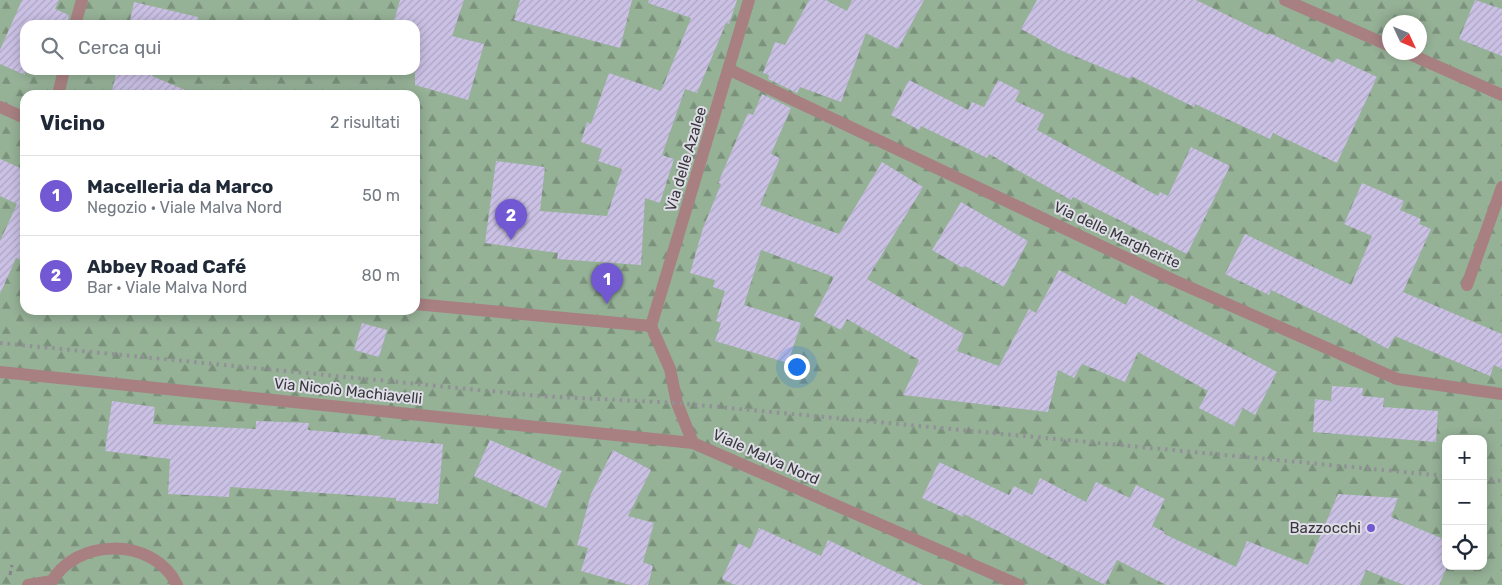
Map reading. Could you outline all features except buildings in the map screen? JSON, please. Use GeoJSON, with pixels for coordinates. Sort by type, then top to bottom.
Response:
{"type":"FeatureCollection","features":[{"type":"Feature","properties":{"kind":"street"},"geometry":{"type":"LineString","coordinates":[[76,20],[82,0]]}},
{"type":"Feature","properties":{"kind":"street","name":"Via delle Azalee"},"geometry":{"type":"LineString","coordinates":[[651,326],[730,70],[749,0]]}},
{"type":"Feature","properties":{"kind":"street"},"geometry":{"type":"LineString","coordinates":[[1285,0],[1382,42]]}},
{"type":"Feature","properties":{"kind":"street"},"geometry":{"type":"LineString","coordinates":[[1423,60],[1502,95]]}},
{"type":"Feature","properties":{"kind":"street","name":"Via delle Margherite"},"geometry":{"type":"LineString","coordinates":[[730,70],[1173,280],[1397,379],[1502,394]]}},
{"type":"Feature","properties":{"kind":"street"},"geometry":{"type":"LineString","coordinates":[[59,90],[63,75]]}},
{"type":"Feature","properties":{"kind":"street"},"geometry":{"type":"LineString","coordinates":[[0,107],[20,116]]}},
{"type":"Feature","properties":{"kind":"street"},"geometry":{"type":"LineString","coordinates":[[1467,285],[1502,187]]}},
{"type":"Feature","properties":{"kind":"street"},"geometry":{"type":"LineString","coordinates":[[420,304],[651,326]]}},
{"type":"Feature","properties":{"kind":"street","name":"Viale Malva Nord"},"geometry":{"type":"LineString","coordinates":[[651,326],[670,369],[677,403],[693,443],[1019,585]]}},
{"type":"Feature","properties":{"kind":"street","name":"Via Nicolò Machiavelli"},"geometry":{"type":"LineString","coordinates":[[0,372],[693,443]]}},
{"type":"Feature","properties":{"kind":"street"},"geometry":{"type":"LineString","coordinates":[[28,585],[51,583],[66,565],[83,554],[103,548],[124,548],[144,554],[162,566],[177,585]]}},
{"type":"Feature","properties":{"kind":"green space"},"geometry":{"type":"Polygon","coordinates":[[[0,0],[1502,0],[1502,585],[0,585],[0,0]]]}},
{"type":"Feature","properties":{"kind":"railway"},"geometry":{"type":"LineString","coordinates":[[0,343],[540,396],[677,403],[1442,476]]}},
{"type":"Feature","properties":{"kind":"railway"},"geometry":{"type":"LineString","coordinates":[[1487,480],[1502,481]]}},
{"type":"Feature","properties":{"kind":"place","name":"Abbey Road Café"},"geometry":{"type":"Point","coordinates":[511,240]}},
{"type":"Feature","properties":{"kind":"place","name":"Macelleria da Marco"},"geometry":{"type":"Point","coordinates":[607,304]}},
{"type":"Feature","properties":{"kind":"place","name":"Bazzocchi"},"geometry":{"type":"Point","coordinates":[1371,528]}}]}
